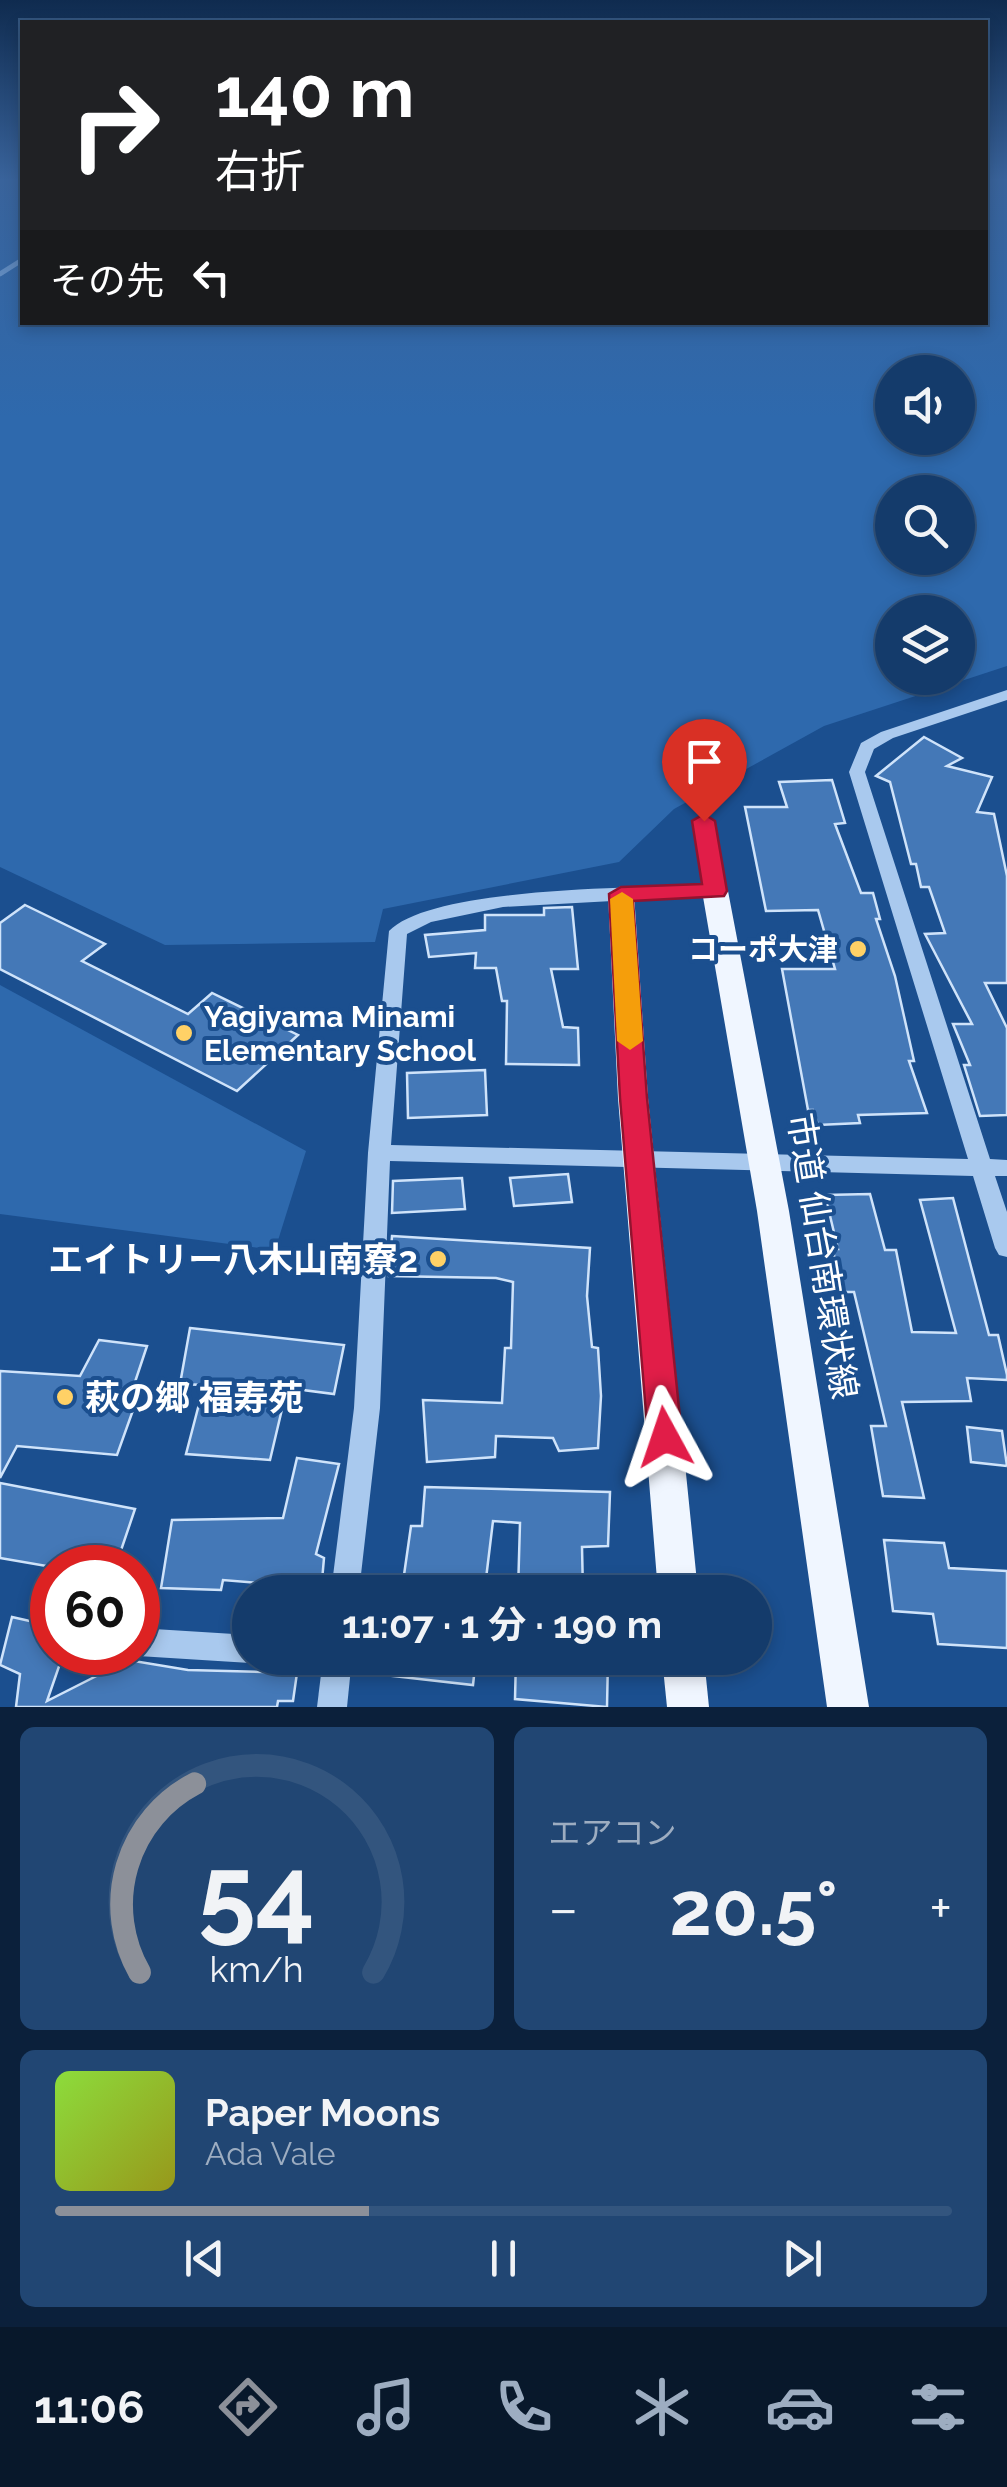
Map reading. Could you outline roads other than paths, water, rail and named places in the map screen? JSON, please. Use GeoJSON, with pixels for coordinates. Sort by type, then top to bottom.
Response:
{"type":"FeatureCollection","features":[{"type":"Feature","properties":{"kind":"main road","name":"市道 仙台南環状線"},"geometry":{"type":"LineString","coordinates":[[715,891],[763,1162],[848,1707]]}},
{"type":"Feature","properties":{"kind":"main road"},"geometry":{"type":"LineString","coordinates":[[621,894],[677,1575]]}},
{"type":"Feature","properties":{"kind":"main road"},"geometry":{"type":"LineString","coordinates":[[685,1675],[688,1707]]}},
{"type":"Feature","properties":{"kind":"street"},"geometry":{"type":"LineString","coordinates":[[1007,694],[887,734],[867,746],[857,772],[995,1167],[1007,1248]]}},
{"type":"Feature","properties":{"kind":"street","name":"市道 仙台南環状線"},"geometry":{"type":"LineString","coordinates":[[704,821],[715,891]]}},
{"type":"Feature","properties":{"kind":"street"},"geometry":{"type":"LineString","coordinates":[[347,1575],[367,1408],[378,1153],[398,932],[419,916],[558,896],[715,891]]}},
{"type":"Feature","properties":{"kind":"street"},"geometry":{"type":"LineString","coordinates":[[378,1153],[995,1167]]}},
{"type":"Feature","properties":{"kind":"street"},"geometry":{"type":"LineString","coordinates":[[160,1643],[232,1648]]}},
{"type":"Feature","properties":{"kind":"street"},"geometry":{"type":"LineString","coordinates":[[332,1707],[336,1675]]}},
{"type":"Feature","properties":{"kind":"waterway"},"geometry":{"type":"LineString","coordinates":[[0,274],[20,261]]}},
{"type":"Feature","properties":{"kind":"place","name":"コーポ大津"},"geometry":{"type":"Point","coordinates":[858,949]}},
{"type":"Feature","properties":{"kind":"place","name":"Yagiyama Minami Elementary School"},"geometry":{"type":"Point","coordinates":[184,1033]}},
{"type":"Feature","properties":{"kind":"place","name":"エイトリー八木山南寮2"},"geometry":{"type":"Point","coordinates":[438,1259]}},
{"type":"Feature","properties":{"kind":"place","name":"萩の郷 福寿苑"},"geometry":{"type":"Point","coordinates":[65,1397]}}]}
